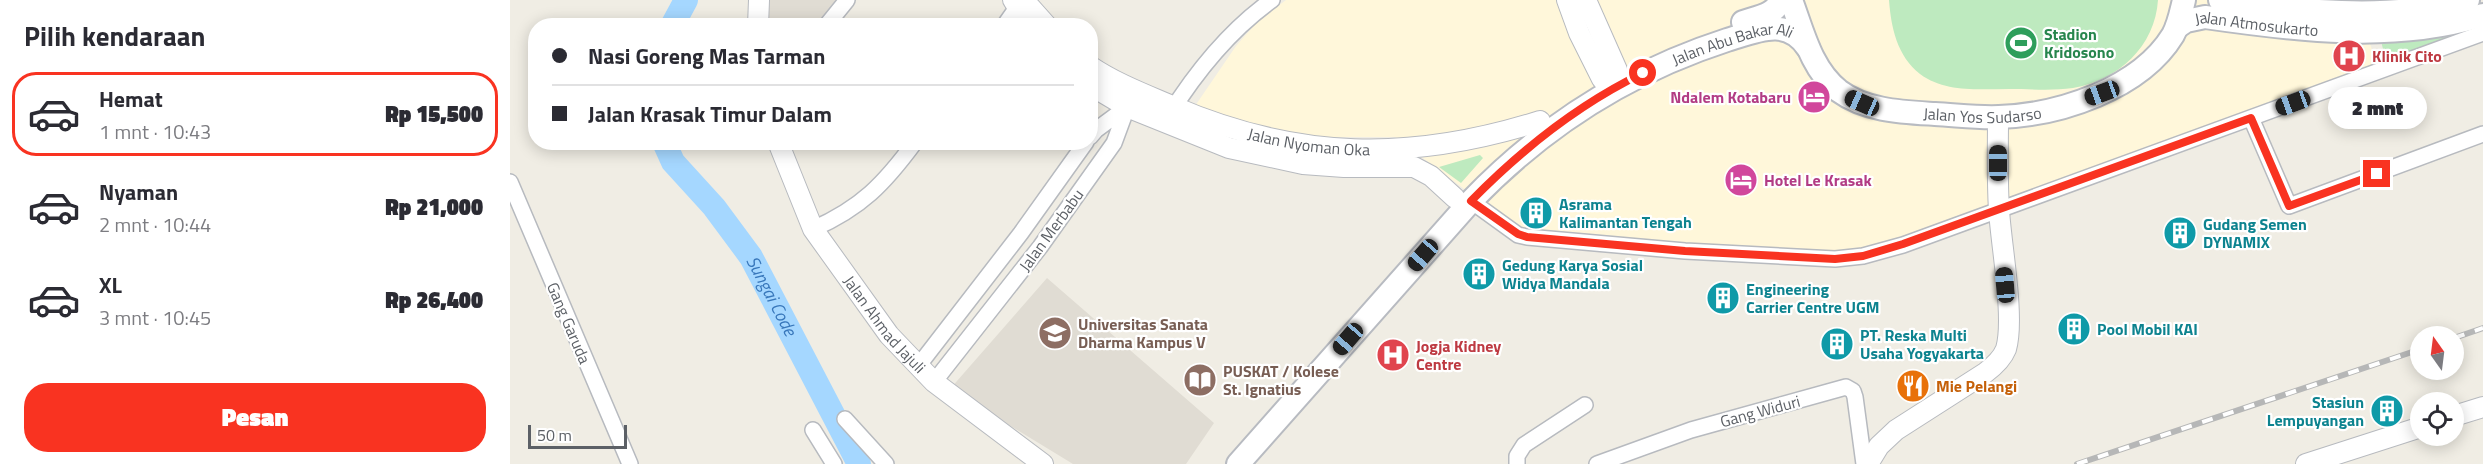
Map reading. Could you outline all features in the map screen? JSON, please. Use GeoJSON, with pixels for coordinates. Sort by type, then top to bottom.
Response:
{"type":"FeatureCollection","features":[{"type":"Feature","properties":{"kind":"main road","name":"Jalan Abu Bakar Ali"},"geometry":{"type":"LineString","coordinates":[[1238,464],[1463,200],[1494,159],[1540,121],[1610,75],[1690,38],[1770,13],[1775,10],[1781,0]]}},
{"type":"Feature","properties":{"kind":"main road","name":"Jalan Yos Sudarso"},"geometry":{"type":"LineString","coordinates":[[1791,0],[1808,48],[1821,73],[1845,95],[1862,103],[1907,112],[1998,117],[2067,105],[2116,86],[2154,57],[2177,27],[2184,0]]}},
{"type":"Feature","properties":{"kind":"main road","name":"Jalan Atmosukarto"},"geometry":{"type":"LineString","coordinates":[[2220,0],[2331,21]]}},
{"type":"Feature","properties":{"kind":"main road","name":"Jalan Atmosukarto"},"geometry":{"type":"LineString","coordinates":[[2177,27],[2186,21],[2205,17],[2396,22],[2478,16]]}},
{"type":"Feature","properties":{"kind":"main road","name":"Jalan Abu Bakar Ali"},"geometry":{"type":"LineString","coordinates":[[1220,464],[1463,200],[1544,135],[1610,90],[1651,69],[1695,51],[1767,29],[1785,29],[1792,32],[1808,48]]}},
{"type":"Feature","properties":{"kind":"street"},"geometry":{"type":"LineString","coordinates":[[758,18],[759,0]]}},
{"type":"Feature","properties":{"kind":"street"},"geometry":{"type":"LineString","coordinates":[[832,18],[847,0]]}},
{"type":"Feature","properties":{"kind":"street"},"geometry":{"type":"LineString","coordinates":[[1169,115],[1230,36],[1272,0]]}},
{"type":"Feature","properties":{"kind":"street"},"geometry":{"type":"LineString","coordinates":[[1567,0],[1579,33],[1610,75]]}},
{"type":"Feature","properties":{"kind":"street"},"geometry":{"type":"LineString","coordinates":[[1586,0],[1610,75]]}},
{"type":"Feature","properties":{"kind":"street"},"geometry":{"type":"LineString","coordinates":[[1008,18],[1016,2]]}},
{"type":"Feature","properties":{"kind":"street"},"geometry":{"type":"LineString","coordinates":[[1016,2],[1020,18]]}},
{"type":"Feature","properties":{"kind":"street"},"geometry":{"type":"LineString","coordinates":[[1016,2],[1030,8],[1039,18]]}},
{"type":"Feature","properties":{"kind":"street"},"geometry":{"type":"LineString","coordinates":[[1463,200],[1518,234],[1527,237],[1685,251],[1854,258],[1884,251],[2251,118],[2478,16]]}},
{"type":"Feature","properties":{"kind":"street","name":"Jalan Nyoman Oka"},"geometry":{"type":"LineString","coordinates":[[1098,72],[1131,99]]}},
{"type":"Feature","properties":{"kind":"street","name":"Jalan Nyoman Oka"},"geometry":{"type":"LineString","coordinates":[[1098,88],[1169,115],[1229,148],[1293,163],[1344,167],[1417,168],[1463,200]]}},
{"type":"Feature","properties":{"kind":"street"},"geometry":{"type":"LineString","coordinates":[[1098,127],[1131,99]]}},
{"type":"Feature","properties":{"kind":"street","name":"Jalan Merbabu"},"geometry":{"type":"LineString","coordinates":[[934,382],[1040,247],[1114,143],[1131,99]]}},
{"type":"Feature","properties":{"kind":"street","name":"Jalan Nyoman Oka"},"geometry":{"type":"LineString","coordinates":[[1169,115],[1294,145],[1351,150],[1424,147],[1483,136],[1540,121]]}},
{"type":"Feature","properties":{"kind":"street"},"geometry":{"type":"LineString","coordinates":[[1866,464],[1879,446],[1892,434],[1985,373],[2005,351],[2008,337],[1999,208],[1998,117]]}},
{"type":"Feature","properties":{"kind":"street"},"geometry":{"type":"LineString","coordinates":[[2251,118],[2289,206],[2483,134]]}},
{"type":"Feature","properties":{"kind":"street","name":"Jalan Ahmad Jajuli"},"geometry":{"type":"LineString","coordinates":[[781,150],[813,229],[889,335],[934,382],[1043,464]]}},
{"type":"Feature","properties":{"kind":"street"},"geometry":{"type":"LineString","coordinates":[[813,229],[842,216],[865,199],[908,150]]}},
{"type":"Feature","properties":{"kind":"street","name":"Jalan Merbabu"},"geometry":{"type":"LineString","coordinates":[[918,365],[1021,233],[1080,150]]}},
{"type":"Feature","properties":{"kind":"street","name":"Gang Garuda"},"geometry":{"type":"LineString","coordinates":[[510,182],[630,464]]}},
{"type":"Feature","properties":{"kind":"street"},"geometry":{"type":"LineString","coordinates":[[1021,233],[1040,247]]}},
{"type":"Feature","properties":{"kind":"street","name":"Gang Widuri"},"geometry":{"type":"LineString","coordinates":[[1597,464],[1614,461],[1692,430],[1846,387],[1855,397],[1866,464]]}},
{"type":"Feature","properties":{"kind":"street"},"geometry":{"type":"LineString","coordinates":[[1517,464],[1517,456],[1524,445],[1585,405]]}},
{"type":"Feature","properties":{"kind":"street"},"geometry":{"type":"LineString","coordinates":[[2464,413],[2483,407]]}},
{"type":"Feature","properties":{"kind":"street"},"geometry":{"type":"LineString","coordinates":[[846,419],[886,464]]}},
{"type":"Feature","properties":{"kind":"street"},"geometry":{"type":"LineString","coordinates":[[813,430],[834,464]]}},
{"type":"Feature","properties":{"kind":"street"},"geometry":{"type":"LineString","coordinates":[[2306,464],[2410,431]]}},
{"type":"Feature","properties":{"kind":"shaded area"},"geometry":{"type":"Polygon","coordinates":[[[759,0],[847,0],[832,18],[758,18],[759,0]]]}},
{"type":"Feature","properties":{"kind":"shaded area"},"geometry":{"type":"Polygon","coordinates":[[[1286,0],[2436,0],[2358,7],[2377,65],[1902,244],[1833,255],[1530,231],[1488,207],[1395,137],[1316,137],[1264,128],[1195,106],[1236,46],[1258,21],[1286,0]]]}},
{"type":"Feature","properties":{"kind":"shaded area","name":"Universitas Sanata Dharma Kampus V"},"geometry":{"type":"Polygon","coordinates":[[[1047,278],[1214,423],[1186,464],[1073,464],[950,389],[1047,278]]]}},
{"type":"Feature","properties":{"kind":"green space","name":"Stadion Kridosono"},"geometry":{"type":"Polygon","coordinates":[[[1889,0],[2158,0],[2150,32],[2132,58],[2119,69],[2090,84],[2049,90],[1963,89],[1930,80],[1912,67],[1901,50],[1891,20],[1889,0]]]}},
{"type":"Feature","properties":{"kind":"green space"},"geometry":{"type":"Polygon","coordinates":[[[2472,29],[2473,32],[2386,61],[2381,41],[2472,29]]]}},
{"type":"Feature","properties":{"kind":"green space"},"geometry":{"type":"Polygon","coordinates":[[[1480,155],[1483,158],[1461,183],[1439,167],[1480,155]]]}},
{"type":"Feature","properties":{"kind":"waterway","name":"Sungai Code"},"geometry":{"type":"LineString","coordinates":[[676,18],[686,0]]}},
{"type":"Feature","properties":{"kind":"waterway","name":"Sungai Code"},"geometry":{"type":"LineString","coordinates":[[668,150],[673,162],[714,207],[751,257],[859,464]]}},
{"type":"Feature","properties":{"kind":"railway"},"geometry":{"type":"LineString","coordinates":[[2464,335],[2483,328]]}},
{"type":"Feature","properties":{"kind":"railway"},"geometry":{"type":"LineString","coordinates":[[2077,464],[2410,353]]}},
{"type":"Feature","properties":{"kind":"place","name":"Stadion Kridosono"},"geometry":{"type":"Point","coordinates":[2021,43]}},
{"type":"Feature","properties":{"kind":"place","name":"Klinik Cito"},"geometry":{"type":"Point","coordinates":[2349,56]}},
{"type":"Feature","properties":{"kind":"place","name":"Ndalem Kotabaru"},"geometry":{"type":"Point","coordinates":[1814,97]}},
{"type":"Feature","properties":{"kind":"place","name":"Hotel Le Krasak"},"geometry":{"type":"Point","coordinates":[1741,180]}},
{"type":"Feature","properties":{"kind":"place","name":"Asrama Kalimantan Tengah"},"geometry":{"type":"Point","coordinates":[1536,213]}},
{"type":"Feature","properties":{"kind":"place","name":"Gudang Semen DYNAMIX"},"geometry":{"type":"Point","coordinates":[2180,233]}},
{"type":"Feature","properties":{"kind":"place","name":"Gedung Karya Sosial Widya Mandala"},"geometry":{"type":"Point","coordinates":[1479,274]}},
{"type":"Feature","properties":{"kind":"place","name":"Engineering Carrier Centre UGM"},"geometry":{"type":"Point","coordinates":[1723,298]}},
{"type":"Feature","properties":{"kind":"place","name":"Pool Mobil KAI"},"geometry":{"type":"Point","coordinates":[2074,329]}},
{"type":"Feature","properties":{"kind":"place","name":"Universitas Sanata Dharma Kampus V"},"geometry":{"type":"Point","coordinates":[1055,333]}},
{"type":"Feature","properties":{"kind":"place","name":"PT. Reska Multi Usaha Yogyakarta"},"geometry":{"type":"Point","coordinates":[1837,344]}},
{"type":"Feature","properties":{"kind":"place","name":"Jogja Kidney Centre"},"geometry":{"type":"Point","coordinates":[1393,355]}},
{"type":"Feature","properties":{"kind":"place","name":"PUSKAT / Kolese St. Ignatius"},"geometry":{"type":"Point","coordinates":[1200,380]}},
{"type":"Feature","properties":{"kind":"place","name":"Mie Pelangi"},"geometry":{"type":"Point","coordinates":[1913,386]}},
{"type":"Feature","properties":{"kind":"place","name":"Stasiun Lempuyangan"},"geometry":{"type":"Point","coordinates":[2387,411]}},
{"type":"Feature","properties":{"kind":"route"},"geometry":{"type":"LineString","coordinates":[[1643,73],[1610,90],[1544,135],[1501,171],[1471,201],[1518,234],[1527,237],[1685,251],[1835,259],[1854,258],[1903,244],[2251,118],[2289,206],[2377,174]]}}]}
